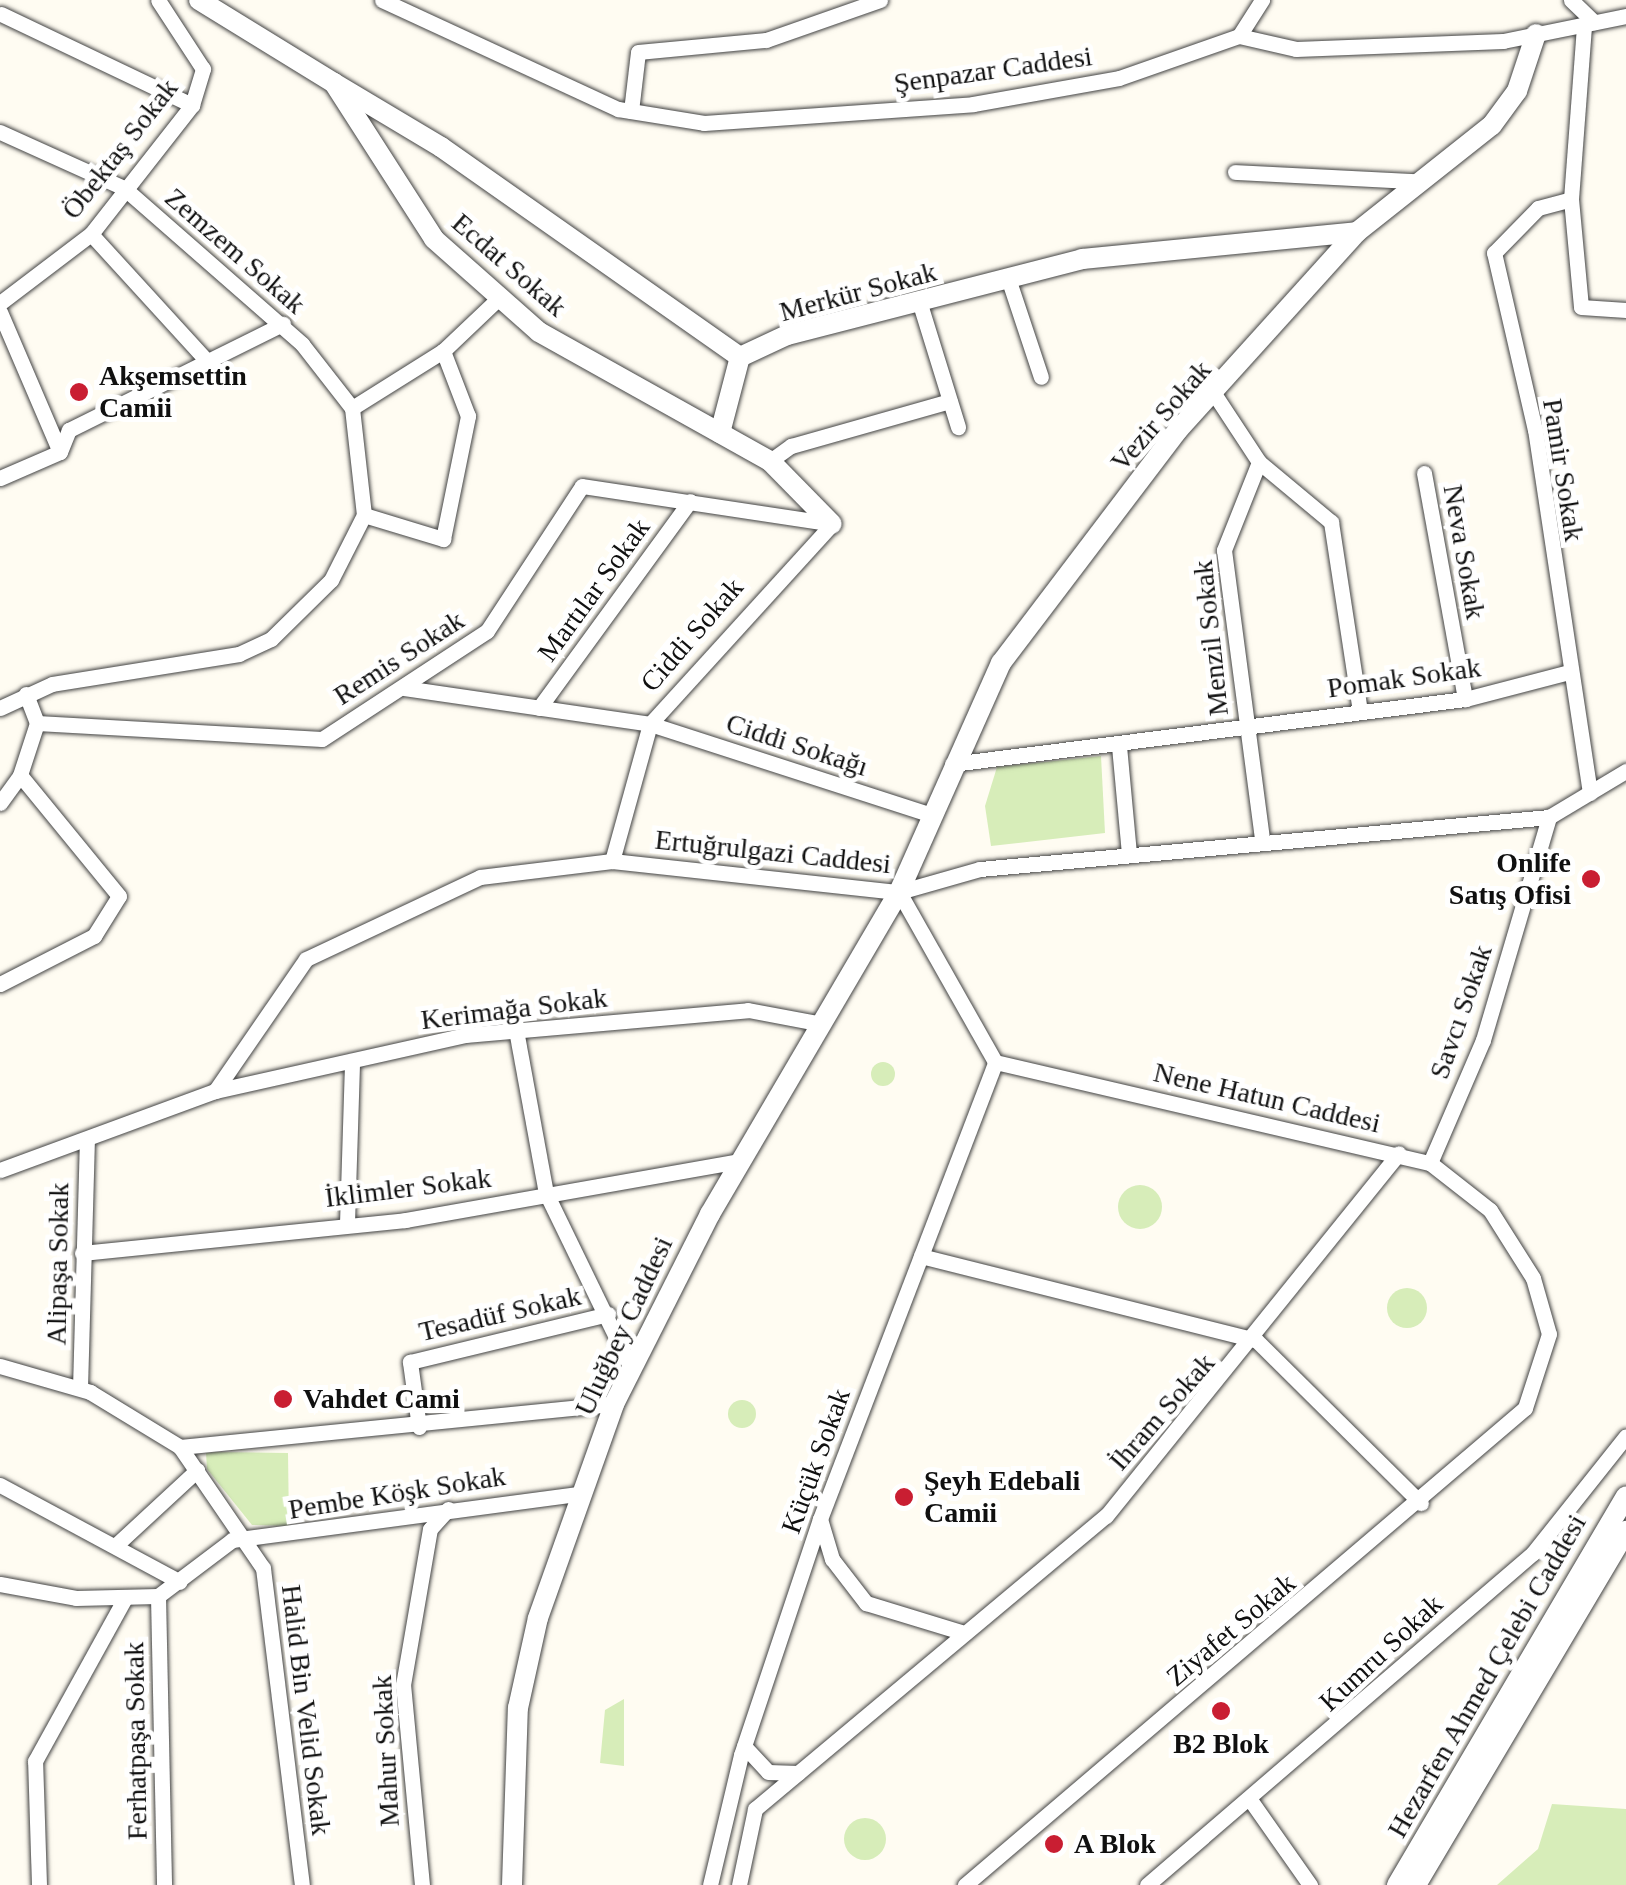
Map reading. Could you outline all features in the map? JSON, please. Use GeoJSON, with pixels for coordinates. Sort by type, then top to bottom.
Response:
{"type":"FeatureCollection","features":[{"type":"Feature","properties":{"kind":"street","name":"Öbektaş Sokak"},"geometry":{"type":"LineString","coordinates":[[0,303],[91,234],[192,105],[203,70],[158,0]]}},
{"type":"Feature","properties":{"kind":"street","name":"Ecdat Sokak"},"geometry":{"type":"LineString","coordinates":[[199,0],[334,84],[401,198],[539,332],[770,461],[832,524]]}},
{"type":"Feature","properties":{"kind":"street","name":"Şenpazar Caddesi"},"geometry":{"type":"LineString","coordinates":[[382,0],[631,111],[704,123],[974,104],[1118,78],[1239,36]]}},
{"type":"Feature","properties":{"kind":"street"},"geometry":{"type":"LineString","coordinates":[[631,111],[638,52],[766,40],[880,0]]}},
{"type":"Feature","properties":{"kind":"street"},"geometry":{"type":"LineString","coordinates":[[1262,0],[1239,36],[1296,50],[1536,34],[1626,16]]}},
{"type":"Feature","properties":{"kind":"street"},"geometry":{"type":"LineString","coordinates":[[1571,0],[1589,24],[1571,199],[1581,307],[1626,310]]}},
{"type":"Feature","properties":{"kind":"street"},"geometry":{"type":"LineString","coordinates":[[1,14],[192,105]]}},
{"type":"Feature","properties":{"kind":"street","name":"Vezir Sokak"},"geometry":{"type":"LineString","coordinates":[[899,892],[929,814],[1002,663],[1213,392],[1357,232],[1413,182],[1492,124],[1517,91],[1536,34]]}},
{"type":"Feature","properties":{"kind":"street"},"geometry":{"type":"LineString","coordinates":[[334,84],[441,147],[740,357],[720,433]]}},
{"type":"Feature","properties":{"kind":"street","name":"Zemzem Sokak"},"geometry":{"type":"LineString","coordinates":[[0,132],[124,188],[283,324],[352,408]]}},
{"type":"Feature","properties":{"kind":"street"},"geometry":{"type":"LineString","coordinates":[[1234,172],[1413,182]]}},
{"type":"Feature","properties":{"kind":"street","name":"Pamir Sokak"},"geometry":{"type":"LineString","coordinates":[[1571,199],[1538,208],[1494,253],[1534,430],[1590,793]]}},
{"type":"Feature","properties":{"kind":"street","name":"Merkür Sokak"},"geometry":{"type":"LineString","coordinates":[[740,357],[787,334],[1130,250],[1357,232]]}},
{"type":"Feature","properties":{"kind":"street"},"geometry":{"type":"LineString","coordinates":[[91,234],[207,362]]}},
{"type":"Feature","properties":{"kind":"street"},"geometry":{"type":"LineString","coordinates":[[1010,281],[1040,377]]}},
{"type":"Feature","properties":{"kind":"street"},"geometry":{"type":"LineString","coordinates":[[0,708],[26,694],[89,675],[239,654],[271,639],[332,580],[364,514],[352,408],[443,351],[501,296]]}},
{"type":"Feature","properties":{"kind":"street"},"geometry":{"type":"LineString","coordinates":[[920,304],[958,427]]}},
{"type":"Feature","properties":{"kind":"street"},"geometry":{"type":"LineString","coordinates":[[0,312],[60,452]]}},
{"type":"Feature","properties":{"kind":"street"},"geometry":{"type":"LineString","coordinates":[[0,478],[60,452],[69,430],[283,324]]}},
{"type":"Feature","properties":{"kind":"street"},"geometry":{"type":"LineString","coordinates":[[364,514],[443,539],[468,416],[443,351]]}},
{"type":"Feature","properties":{"kind":"street"},"geometry":{"type":"LineString","coordinates":[[1213,392],[1259,462],[1332,522],[1360,711]]}},
{"type":"Feature","properties":{"kind":"street"},"geometry":{"type":"LineString","coordinates":[[770,461],[791,446],[950,401]]}},
{"type":"Feature","properties":{"kind":"street","name":"Menzil Sokak"},"geometry":{"type":"LineString","coordinates":[[1259,462],[1224,550],[1262,839]]}},
{"type":"Feature","properties":{"kind":"street","name":"Neva Sokak"},"geometry":{"type":"LineString","coordinates":[[1424,473],[1465,699]]}},
{"type":"Feature","properties":{"kind":"street","name":"Remis Sokak"},"geometry":{"type":"LineString","coordinates":[[37,723],[322,739],[486,631],[582,486],[832,524]]}},
{"type":"Feature","properties":{"kind":"street","name":"Martılar Sokak"},"geometry":{"type":"LineString","coordinates":[[539,708],[690,501]]}},
{"type":"Feature","properties":{"kind":"street","name":"Ciddi Sokak"},"geometry":{"type":"LineString","coordinates":[[612,861],[650,724],[832,524]]}},
{"type":"Feature","properties":{"kind":"street","name":"Pomak Sokak"},"geometry":{"type":"LineString","coordinates":[[952,764],[1119,746],[1244,723],[1465,699],[1569,672]]}},
{"type":"Feature","properties":{"kind":"street","name":"Ciddi Sokağı"},"geometry":{"type":"LineString","coordinates":[[404,688],[650,724],[929,814]]}},
{"type":"Feature","properties":{"kind":"street"},"geometry":{"type":"LineString","coordinates":[[0,803],[20,775],[37,723],[26,694]]}},
{"type":"Feature","properties":{"kind":"street"},"geometry":{"type":"LineString","coordinates":[[1119,746],[1129,853]]}},
{"type":"Feature","properties":{"kind":"street","name":"Ertuğrulgazi Caddesi"},"geometry":{"type":"LineString","coordinates":[[215,1091],[306,960],[480,877],[612,861],[899,892],[980,870],[1262,839],[1549,817],[1626,772]]}},
{"type":"Feature","properties":{"kind":"street"},"geometry":{"type":"LineString","coordinates":[[0,984],[94,936],[119,896],[20,775]]}},
{"type":"Feature","properties":{"kind":"street","name":"Savcı Sokak"},"geometry":{"type":"LineString","coordinates":[[1430,1164],[1483,1040],[1549,817]]}},
{"type":"Feature","properties":{"kind":"street"},"geometry":{"type":"LineString","coordinates":[[899,892],[995,1062]]}},
{"type":"Feature","properties":{"kind":"street","name":"Uluğbey Caddesi"},"geometry":{"type":"LineString","coordinates":[[512,1885],[518,1708],[582,1493],[614,1404],[630,1366],[740,1161],[899,892]]}},
{"type":"Feature","properties":{"kind":"street","name":"Kerimağa Sokak"},"geometry":{"type":"LineString","coordinates":[[215,1091],[516,1030],[748,1010],[822,1024]]}},
{"type":"Feature","properties":{"kind":"street"},"geometry":{"type":"LineString","coordinates":[[516,1030],[546,1193],[630,1366]]}},
{"type":"Feature","properties":{"kind":"street"},"geometry":{"type":"LineString","coordinates":[[348,1223],[352,1061]]}},
{"type":"Feature","properties":{"kind":"street","name":"Nene Hatun Caddesi"},"geometry":{"type":"LineString","coordinates":[[995,1062],[1399,1153],[1430,1164],[1490,1210],[1545,1306],[1548,1354],[1525,1408]]}},
{"type":"Feature","properties":{"kind":"street","name":"Küçük Sokak"},"geometry":{"type":"LineString","coordinates":[[710,1885],[744,1746],[820,1519],[995,1062]]}},
{"type":"Feature","properties":{"kind":"street"},"geometry":{"type":"LineString","coordinates":[[0,1170],[215,1091]]}},
{"type":"Feature","properties":{"kind":"street","name":"Alipaşa Sokak"},"geometry":{"type":"LineString","coordinates":[[80,1388],[87,1140]]}},
{"type":"Feature","properties":{"kind":"street","name":"İhram Sokak"},"geometry":{"type":"LineString","coordinates":[[739,1885],[745,1825],[798,1773],[961,1632],[1106,1516],[1256,1340],[1399,1153]]}},
{"type":"Feature","properties":{"kind":"street","name":"İklimler Sokak"},"geometry":{"type":"LineString","coordinates":[[82,1253],[348,1223],[740,1161]]}},
{"type":"Feature","properties":{"kind":"street"},"geometry":{"type":"LineString","coordinates":[[920,1256],[1256,1340],[1421,1503]]}},
{"type":"Feature","properties":{"kind":"street","name":"Tesadüf Sokak"},"geometry":{"type":"LineString","coordinates":[[419,1427],[410,1362],[608,1314]]}},
{"type":"Feature","properties":{"kind":"street"},"geometry":{"type":"LineString","coordinates":[[0,1366],[80,1388],[180,1447],[419,1427],[614,1404]]}},
{"type":"Feature","properties":{"kind":"street","name":"Ziyafet Sokak"},"geometry":{"type":"LineString","coordinates":[[965,1885],[1421,1503],[1525,1408]]}},
{"type":"Feature","properties":{"kind":"street","name":"Kumru Sokak"},"geometry":{"type":"LineString","coordinates":[[1148,1885],[1533,1553],[1626,1436]]}},
{"type":"Feature","properties":{"kind":"street","name":"Halid Bin Velid Sokak"},"geometry":{"type":"LineString","coordinates":[[180,1447],[248,1540],[263,1568],[302,1885]]}},
{"type":"Feature","properties":{"kind":"street"},"geometry":{"type":"LineString","coordinates":[[115,1546],[197,1470]]}},
{"type":"Feature","properties":{"kind":"street"},"geometry":{"type":"LineString","coordinates":[[0,1484],[180,1582]]}},
{"type":"Feature","properties":{"kind":"street","name":"Pembe Köşk Sokak"},"geometry":{"type":"LineString","coordinates":[[0,1584],[124,1600],[158,1596],[232,1540],[416,1520],[452,1506],[582,1493]]}},
{"type":"Feature","properties":{"kind":"street","name":"Hezarfen Ahmed Çelebi Caddesi"},"geometry":{"type":"LineString","coordinates":[[1397,1885],[1626,1496]]}},
{"type":"Feature","properties":{"kind":"street","name":"Mahur Sokak"},"geometry":{"type":"LineString","coordinates":[[422,1885],[402,1685],[430,1529],[452,1506]]}},
{"type":"Feature","properties":{"kind":"street"},"geometry":{"type":"LineString","coordinates":[[820,1519],[832,1559],[866,1603],[961,1632]]}},
{"type":"Feature","properties":{"kind":"street","name":"Hezarfen Ahmed Çelebi Caddesi"},"geometry":{"type":"LineString","coordinates":[[1416,1885],[1626,1531]]}},
{"type":"Feature","properties":{"kind":"street","name":"Ferhatpaşa Sokak"},"geometry":{"type":"LineString","coordinates":[[158,1596],[164,1885]]}},
{"type":"Feature","properties":{"kind":"street"},"geometry":{"type":"LineString","coordinates":[[38,1885],[35,1761],[124,1600]]}},
{"type":"Feature","properties":{"kind":"street"},"geometry":{"type":"LineString","coordinates":[[744,1746],[768,1772],[798,1773]]}},
{"type":"Feature","properties":{"kind":"street"},"geometry":{"type":"LineString","coordinates":[[1251,1800],[1310,1885]]}},
{"type":"Feature","properties":{"kind":"green space"},"geometry":{"type":"Polygon","coordinates":[[[1101,756],[1105,833],[991,846],[985,806],[997,767],[1101,756]]]}},
{"type":"Feature","properties":{"kind":"green space"},"geometry":{"type":"Polygon","coordinates":[[[883,1062],[895,1074],[883,1086],[871,1074],[883,1062]]]}},
{"type":"Feature","properties":{"kind":"green space"},"geometry":{"type":"Polygon","coordinates":[[[1140,1185],[1156,1191],[1162,1207],[1156,1223],[1140,1229],[1124,1223],[1118,1207],[1124,1191],[1140,1185]]]}},
{"type":"Feature","properties":{"kind":"green space"},"geometry":{"type":"Polygon","coordinates":[[[1407,1288],[1421,1294],[1427,1308],[1421,1322],[1407,1328],[1393,1322],[1387,1308],[1393,1294],[1407,1288]]]}},
{"type":"Feature","properties":{"kind":"green space"},"geometry":{"type":"Polygon","coordinates":[[[742,1400],[752,1404],[756,1414],[752,1424],[742,1428],[732,1424],[728,1414],[732,1404],[742,1400]]]}},
{"type":"Feature","properties":{"kind":"green space"},"geometry":{"type":"Polygon","coordinates":[[[206,1453],[288,1453],[289,1526],[252,1525],[207,1469],[206,1453]]]}},
{"type":"Feature","properties":{"kind":"green space"},"geometry":{"type":"Polygon","coordinates":[[[624,1699],[624,1766],[600,1763],[605,1710],[624,1699]]]}},
{"type":"Feature","properties":{"kind":"green space"},"geometry":{"type":"Polygon","coordinates":[[[1552,1804],[1626,1809],[1626,1885],[1497,1885],[1538,1849],[1552,1804]]]}},
{"type":"Feature","properties":{"kind":"green space"},"geometry":{"type":"Polygon","coordinates":[[[865,1818],[880,1824],[886,1839],[880,1854],[865,1860],[850,1854],[844,1839],[850,1824],[865,1818]]]}},
{"type":"Feature","properties":{"kind":"place","name":"Akşemsettin Camii"},"geometry":{"type":"Point","coordinates":[79,392]}},
{"type":"Feature","properties":{"kind":"place","name":"Onlife Satış Ofisi"},"geometry":{"type":"Point","coordinates":[1591,879]}},
{"type":"Feature","properties":{"kind":"place","name":"Vahdet Cami"},"geometry":{"type":"Point","coordinates":[283,1399]}},
{"type":"Feature","properties":{"kind":"place","name":"Şeyh Edebali Camii"},"geometry":{"type":"Point","coordinates":[904,1497]}},
{"type":"Feature","properties":{"kind":"place","name":"B2 Blok"},"geometry":{"type":"Point","coordinates":[1221,1711]}},
{"type":"Feature","properties":{"kind":"place","name":"A Blok"},"geometry":{"type":"Point","coordinates":[1054,1844]}}]}
